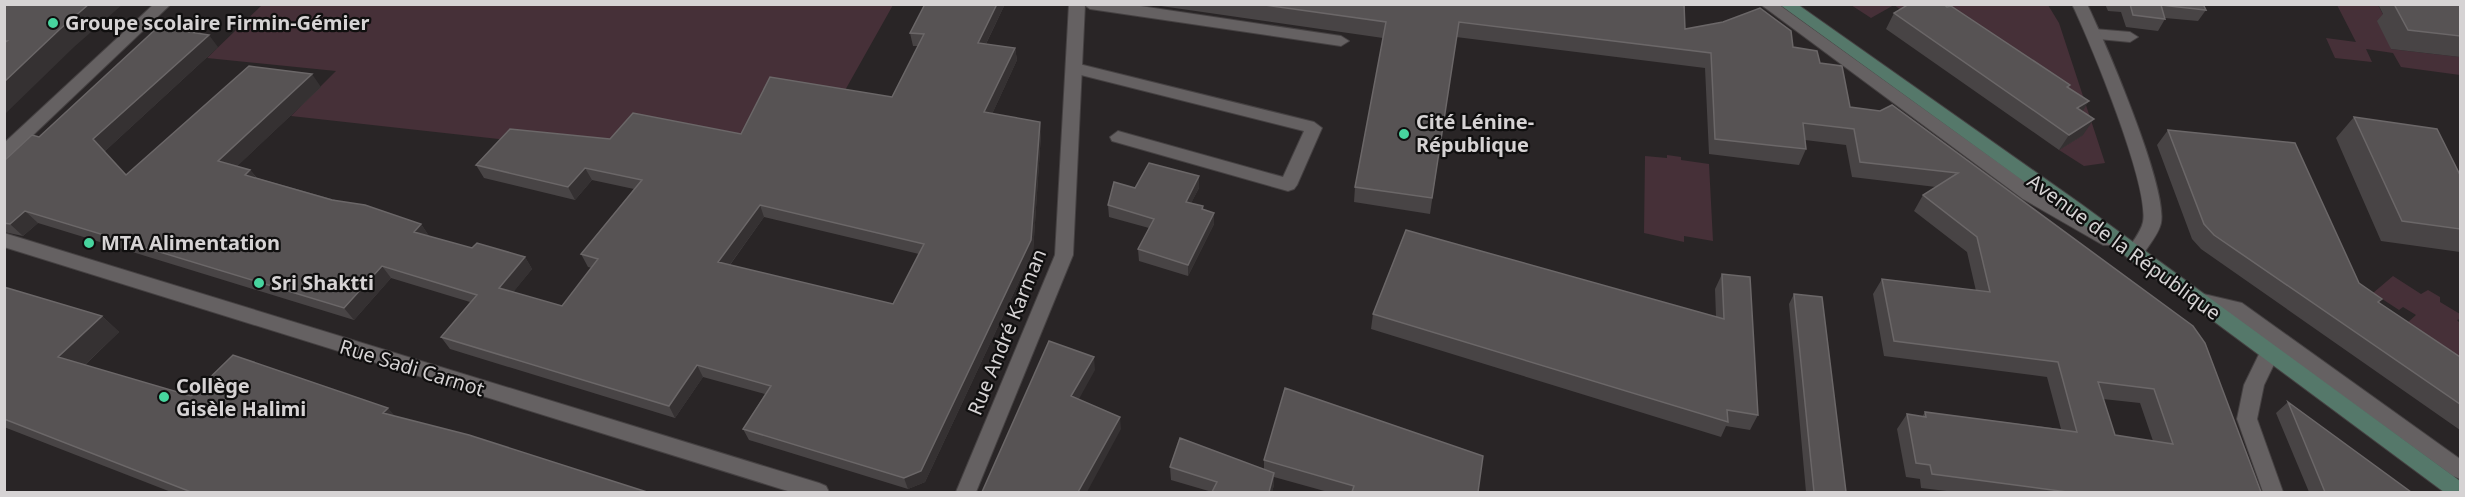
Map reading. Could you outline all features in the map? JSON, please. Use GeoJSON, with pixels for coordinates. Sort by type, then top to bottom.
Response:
{"type":"FeatureCollection","features":[{"type":"Feature","properties":{"kind":"main road","name":"Avenue de la République"},"geometry":{"type":"LineString","coordinates":[[1786,4],[2075,209],[2269,354],[2460,492]]}},
{"type":"Feature","properties":{"kind":"street"},"geometry":{"type":"LineString","coordinates":[[4,153],[164,4]]}},
{"type":"Feature","properties":{"kind":"street","name":"Rue André Karman"},"geometry":{"type":"LineString","coordinates":[[966,492],[1064,255],[1077,4]]}},
{"type":"Feature","properties":{"kind":"street"},"geometry":{"type":"LineString","coordinates":[[1090,4],[1341,41]]}},
{"type":"Feature","properties":{"kind":"street"},"geometry":{"type":"LineString","coordinates":[[1767,4],[2028,194],[2134,254],[2152,223],[2150,190],[2094,34],[2079,4]]}},
{"type":"Feature","properties":{"kind":"street"},"geometry":{"type":"LineString","coordinates":[[2094,34],[2130,37]]}},
{"type":"Feature","properties":{"kind":"street"},"geometry":{"type":"LineString","coordinates":[[1075,68],[1314,128],[1288,185],[1118,137]]}},
{"type":"Feature","properties":{"kind":"street","name":"Rue Sadi Carnot"},"geometry":{"type":"LineString","coordinates":[[4,240],[819,492]]}},
{"type":"Feature","properties":{"kind":"street"},"geometry":{"type":"LineString","coordinates":[[2194,298],[2235,308],[2460,470]]}},
{"type":"Feature","properties":{"kind":"street"},"geometry":{"type":"LineString","coordinates":[[2269,354],[2254,385],[2247,419],[2273,492]]}},
{"type":"Feature","properties":{"kind":"shaded area"},"geometry":{"type":"Polygon","coordinates":[[[262,5],[893,5],[839,101],[746,147],[617,152],[291,116],[336,71],[207,58],[262,5]]]}},
{"type":"Feature","properties":{"kind":"shaded area"},"geometry":{"type":"Polygon","coordinates":[[[1851,5],[1894,5],[1871,18],[1851,5]]]}},
{"type":"Feature","properties":{"kind":"shaded area"},"geometry":{"type":"Polygon","coordinates":[[[1894,5],[2048,5],[2059,23],[2105,163],[2084,166],[2059,150],[2083,135],[1894,5]]]}},
{"type":"Feature","properties":{"kind":"shaded area"},"geometry":{"type":"Polygon","coordinates":[[[2337,5],[2378,5],[2387,22],[2391,49],[2460,57],[2460,75],[2401,67],[2393,53],[2366,49],[2372,62],[2335,58],[2326,38],[2356,42],[2337,5]]]}},
{"type":"Feature","properties":{"kind":"shaded area"},"geometry":{"type":"Polygon","coordinates":[[[1667,155],[1681,157],[1681,160],[1709,164],[1713,241],[1684,236],[1684,242],[1644,233],[1645,156],[1667,158],[1667,155]]]}},
{"type":"Feature","properties":{"kind":"shaded area"},"geometry":{"type":"Polygon","coordinates":[[[2393,276],[2421,294],[2428,290],[2440,297],[2440,302],[2460,314],[2460,319],[2457,320],[2460,323],[2460,358],[2407,323],[2416,315],[2403,307],[2399,310],[2373,293],[2393,276]]]}},
{"type":"Feature","properties":{"kind":"building","name":"Groupe scolaire Firmin-Gémier"},"geometry":{"type":"Polygon","coordinates":[[[4,4],[89,4],[4,82],[4,43],[7,41],[4,41],[4,4]]]}},
{"type":"Feature","properties":{"kind":"building"},"geometry":{"type":"Polygon","coordinates":[[[925,4],[997,4],[978,43],[1015,48],[984,112],[1040,122],[1031,240],[921,471],[904,478],[743,429],[771,386],[697,365],[669,406],[441,337],[477,295],[382,266],[344,308],[25,211],[10,224],[4,223],[4,161],[32,135],[39,137],[158,27],[209,35],[93,139],[126,175],[249,66],[312,74],[218,161],[250,170],[245,175],[332,200],[365,205],[421,224],[414,232],[472,248],[477,243],[525,257],[499,288],[562,306],[598,259],[581,254],[642,180],[585,168],[568,187],[476,165],[510,129],[610,139],[633,113],[741,134],[770,77],[892,97],[924,34],[910,33],[925,4]],[[760,205],[718,262],[893,304],[924,244],[760,205]]]}},
{"type":"Feature","properties":{"kind":"building"},"geometry":{"type":"Polygon","coordinates":[[[1258,4],[1684,4],[1685,29],[1723,22],[1760,8],[1791,31],[1793,47],[1817,51],[1820,63],[1842,66],[1850,107],[1880,111],[1892,105],[2193,326],[2205,343],[2261,492],[2067,492],[1932,474],[1930,465],[1916,463],[1907,414],[1926,417],[1925,412],[2077,432],[2058,362],[1894,341],[1882,279],[1990,292],[1977,237],[1923,195],[1958,173],[1860,162],[1854,129],[1803,123],[1806,149],[1715,139],[1711,53],[1459,22],[1432,198],[1355,187],[1386,22],[1258,4]],[[2098,382],[2115,435],[2173,444],[2154,389],[2098,382]]]}},
{"type":"Feature","properties":{"kind":"building"},"geometry":{"type":"Polygon","coordinates":[[[1909,4],[1951,6],[2070,85],[2067,87],[2089,101],[2077,108],[2094,119],[2069,135],[1894,13],[1909,4]]]}},
{"type":"Feature","properties":{"kind":"building"},"geometry":{"type":"Polygon","coordinates":[[[2130,4],[2203,4],[2206,10],[2161,5],[2165,19],[2133,15],[2130,4]]]}},
{"type":"Feature","properties":{"kind":"building"},"geometry":{"type":"Polygon","coordinates":[[[2394,4],[2460,4],[2460,36],[2408,30],[2394,4]]]}},
{"type":"Feature","properties":{"kind":"building"},"geometry":{"type":"Polygon","coordinates":[[[2354,117],[2437,129],[2460,175],[2460,229],[2402,221],[2354,117]]]}},
{"type":"Feature","properties":{"kind":"building"},"geometry":{"type":"Polygon","coordinates":[[[2168,130],[2295,143],[2359,283],[2382,299],[2378,302],[2460,357],[2460,404],[2214,235],[2204,224],[2168,130]]]}},
{"type":"Feature","properties":{"kind":"building"},"geometry":{"type":"Polygon","coordinates":[[[1149,163],[1199,176],[1186,202],[1203,206],[1202,209],[1214,213],[1188,265],[1138,249],[1154,219],[1108,205],[1114,182],[1135,188],[1149,163]]]}},
{"type":"Feature","properties":{"kind":"building"},"geometry":{"type":"Polygon","coordinates":[[[1406,230],[1724,319],[1722,274],[1750,277],[1758,415],[1727,410],[1728,422],[1373,314],[1406,230]]]}},
{"type":"Feature","properties":{"kind":"building","name":"Collège Gisèle Halimi"},"geometry":{"type":"Polygon","coordinates":[[[4,287],[102,316],[58,357],[191,396],[233,355],[388,408],[383,413],[469,435],[647,492],[191,492],[4,419],[4,287]]]}},
{"type":"Feature","properties":{"kind":"building"},"geometry":{"type":"Polygon","coordinates":[[[1794,294],[1822,297],[1846,492],[1814,492],[1794,294]]]}},
{"type":"Feature","properties":{"kind":"building"},"geometry":{"type":"Polygon","coordinates":[[[1049,341],[1094,357],[1071,396],[1120,417],[1078,492],[982,492],[1049,341]]]}},
{"type":"Feature","properties":{"kind":"building"},"geometry":{"type":"Polygon","coordinates":[[[1285,388],[1483,456],[1478,492],[1352,492],[1354,486],[1264,460],[1285,388]]]}},
{"type":"Feature","properties":{"kind":"building"},"geometry":{"type":"Polygon","coordinates":[[[2288,402],[2411,492],[2325,492],[2288,402]]]}},
{"type":"Feature","properties":{"kind":"building"},"geometry":{"type":"Polygon","coordinates":[[[1180,438],[1274,473],[1269,492],[1212,492],[1217,482],[1170,467],[1180,438]]]}},
{"type":"Feature","properties":{"kind":"place","name":"Groupe scolaire Firmin-Gémier"},"geometry":{"type":"Point","coordinates":[53,23]}},
{"type":"Feature","properties":{"kind":"place","name":"Cité Lénine- République"},"geometry":{"type":"Point","coordinates":[1404,134]}},
{"type":"Feature","properties":{"kind":"place","name":"MTA Alimentation"},"geometry":{"type":"Point","coordinates":[89,243]}},
{"type":"Feature","properties":{"kind":"place","name":"Sri Shaktti"},"geometry":{"type":"Point","coordinates":[259,283]}},
{"type":"Feature","properties":{"kind":"place","name":"Collège Gisèle Halimi"},"geometry":{"type":"Point","coordinates":[164,397]}}]}
